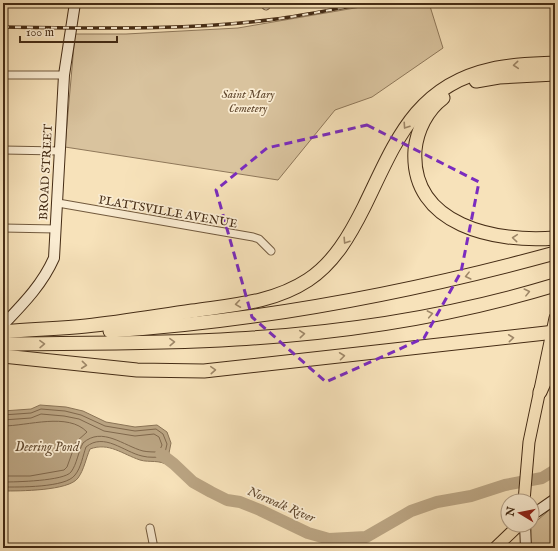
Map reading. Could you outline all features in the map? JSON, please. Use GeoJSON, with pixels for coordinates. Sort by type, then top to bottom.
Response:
{"type":"FeatureCollection","features":[{"type":"Feature","properties":{"kind":"highway"},"geometry":{"type":"LineString","coordinates":[[9,332],[88,326],[244,303],[265,299],[291,290],[316,275],[337,253],[358,220],[403,130],[411,118],[432,98],[458,80],[482,71],[510,66],[555,63]]}},
{"type":"Feature","properties":{"kind":"highway"},"geometry":{"type":"LineString","coordinates":[[554,238],[520,239],[496,236],[470,229],[451,220],[427,197],[418,178],[415,158],[419,132],[428,114],[440,100],[456,89],[472,82],[489,78],[555,74]]}},
{"type":"Feature","properties":{"kind":"highway"},"geometry":{"type":"LineString","coordinates":[[9,332],[81,332],[145,328],[295,311],[436,283],[553,254]]}},
{"type":"Feature","properties":{"kind":"highway"},"geometry":{"type":"LineString","coordinates":[[3,344],[190,341],[308,333],[402,320],[549,287]]}},
{"type":"Feature","properties":{"kind":"highway"},"geometry":{"type":"LineString","coordinates":[[3,356],[137,370],[204,371],[553,333]]}},
{"type":"Feature","properties":{"kind":"highway"},"geometry":{"type":"LineString","coordinates":[[540,392],[555,358]]}},
{"type":"Feature","properties":{"kind":"main road"},"geometry":{"type":"LineString","coordinates":[[525,493],[530,438],[555,318]]}},
{"type":"Feature","properties":{"kind":"main road"},"geometry":{"type":"LineString","coordinates":[[495,548],[510,533]]}},
{"type":"Feature","properties":{"kind":"street","name":"BROAD STREET"},"geometry":{"type":"LineString","coordinates":[[3,325],[35,292],[46,275],[54,258],[64,75],[75,3]]}},
{"type":"Feature","properties":{"kind":"street"},"geometry":{"type":"LineString","coordinates":[[3,75],[64,75]]}},
{"type":"Feature","properties":{"kind":"street"},"geometry":{"type":"LineString","coordinates":[[3,150],[60,151]]}},
{"type":"Feature","properties":{"kind":"street","name":"PLATTSVILLE AVENUE"},"geometry":{"type":"LineString","coordinates":[[58,203],[259,239],[271,251]]}},
{"type":"Feature","properties":{"kind":"street"},"geometry":{"type":"LineString","coordinates":[[3,228],[56,228]]}},
{"type":"Feature","properties":{"kind":"street"},"geometry":{"type":"LineString","coordinates":[[540,509],[555,499]]}},
{"type":"Feature","properties":{"kind":"street"},"geometry":{"type":"LineString","coordinates":[[150,528],[154,548]]}},
{"type":"Feature","properties":{"kind":"street"},"geometry":{"type":"LineString","coordinates":[[525,533],[526,548]]}},
{"type":"Feature","properties":{"kind":"highlighted area"},"geometry":{"type":"Polygon","coordinates":[[[367,125],[479,182],[461,272],[424,338],[326,382],[252,317],[216,190],[267,148],[367,125]]]}},
{"type":"Feature","properties":{"kind":"green space","name":"Saint Mary Cemetery"},"geometry":{"type":"Polygon","coordinates":[[[384,3],[429,3],[443,48],[372,97],[335,110],[278,180],[65,147],[75,34],[126,34],[238,28],[384,3]]]}},
{"type":"Feature","properties":{"kind":"green space"},"geometry":{"type":"Polygon","coordinates":[[[555,505],[555,548],[530,548],[531,533],[540,533],[540,518],[555,505]]]}},
{"type":"Feature","properties":{"kind":"water","name":"Deering Pond"},"geometry":{"type":"Polygon","coordinates":[[[40,405],[66,407],[83,411],[106,422],[135,427],[157,425],[167,432],[171,443],[169,453],[174,464],[169,466],[158,462],[144,461],[109,448],[97,447],[90,449],[78,478],[65,486],[20,491],[3,491],[3,411],[31,409],[40,405]]]}},
{"type":"Feature","properties":{"kind":"waterway","name":"Norwalk River"},"geometry":{"type":"LineString","coordinates":[[161,454],[193,482],[211,492],[227,500],[240,502],[260,510],[308,533],[329,539],[366,537],[411,511],[437,502],[471,496],[505,485],[542,478],[555,470]]}},
{"type":"Feature","properties":{"kind":"railway"},"geometry":{"type":"LineString","coordinates":[[3,27],[140,28],[242,23],[299,16],[369,3]]}}]}
